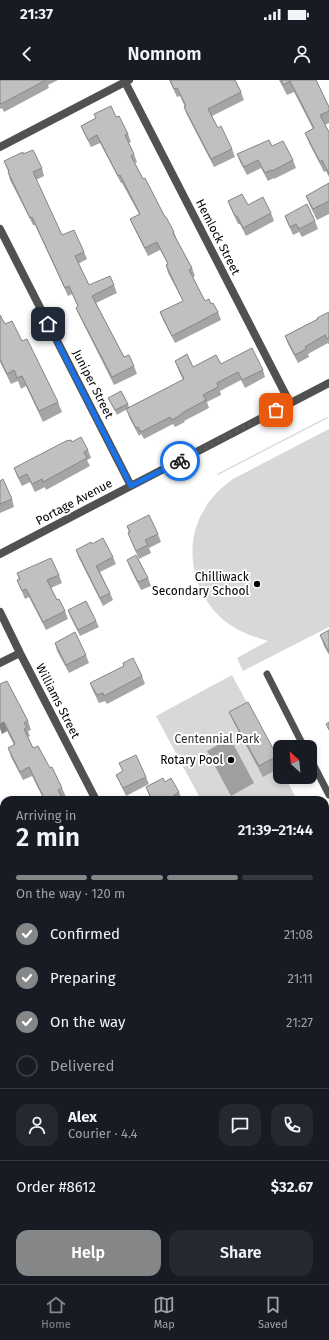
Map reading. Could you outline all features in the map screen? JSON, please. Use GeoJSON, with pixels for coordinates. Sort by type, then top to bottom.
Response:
{"type":"FeatureCollection","features":[{"type":"Feature","properties":{"kind":"street"},"geometry":{"type":"LineString","coordinates":[[0,147],[127,81]]}},
{"type":"Feature","properties":{"kind":"street","name":"Hemlock Street"},"geometry":{"type":"LineString","coordinates":[[127,81],[290,403]]}},
{"type":"Feature","properties":{"kind":"street","name":"Juniper Street"},"geometry":{"type":"LineString","coordinates":[[0,229],[131,486]]}},
{"type":"Feature","properties":{"kind":"street","name":"Portage Avenue"},"geometry":{"type":"LineString","coordinates":[[0,554],[329,383]]}},
{"type":"Feature","properties":{"kind":"street","name":"Williams Street"},"geometry":{"type":"LineString","coordinates":[[0,612],[94,796]]}},
{"type":"Feature","properties":{"kind":"street"},"geometry":{"type":"LineString","coordinates":[[0,663],[20,653]]}},
{"type":"Feature","properties":{"kind":"lane"},"geometry":{"type":"LineString","coordinates":[[267,674],[300,740]]}},
{"type":"Feature","properties":{"kind":"lane"},"geometry":{"type":"LineString","coordinates":[[317,772],[329,795]]}},
{"type":"Feature","properties":{"kind":"green space"},"geometry":{"type":"Polygon","coordinates":[[[327,417],[328,418],[218,475],[217,474],[327,417]]]}},
{"type":"Feature","properties":{"kind":"green space"},"geometry":{"type":"Polygon","coordinates":[[[329,429],[329,627],[243,671],[237,658],[268,641],[238,630],[217,614],[207,601],[195,572],[193,540],[197,525],[204,510],[213,497],[220,489],[233,479],[329,429]]]}},
{"type":"Feature","properties":{"kind":"green space","name":"Centennial Park"},"geometry":{"type":"Polygon","coordinates":[[[232,675],[273,751],[273,784],[289,784],[295,796],[199,796],[156,716],[232,675]]]}},
{"type":"Feature","properties":{"kind":"shaded area"},"geometry":{"type":"Polygon","coordinates":[[[230,738],[254,783],[231,796],[207,751],[230,738]]]}},
{"type":"Feature","properties":{"kind":"building"},"geometry":{"type":"Polygon","coordinates":[[[0,80],[46,80],[1,104],[0,80]]]}},
{"type":"Feature","properties":{"kind":"building"},"geometry":{"type":"Polygon","coordinates":[[[170,80],[235,80],[241,92],[208,109],[218,128],[221,126],[232,149],[211,159],[184,107],[186,106],[177,88],[174,89],[170,80]]]}},
{"type":"Feature","properties":{"kind":"building"},"geometry":{"type":"Polygon","coordinates":[[[281,80],[316,80],[329,107],[329,111],[320,115],[329,132],[329,174],[322,160],[320,162],[305,133],[314,128],[290,81],[284,85],[281,80]]]}},
{"type":"Feature","properties":{"kind":"building"},"geometry":{"type":"Polygon","coordinates":[[[111,106],[116,117],[119,116],[128,134],[125,135],[134,154],[131,156],[143,179],[145,178],[174,232],[173,233],[192,268],[189,270],[205,301],[209,299],[211,304],[213,303],[218,312],[172,336],[160,312],[183,301],[166,265],[168,264],[157,242],[145,248],[130,219],[140,214],[120,175],[118,176],[97,135],[88,140],[81,126],[96,118],[94,114],[111,106]]]}},
{"type":"Feature","properties":{"kind":"building"},"geometry":{"type":"Polygon","coordinates":[[[269,140],[272,146],[283,141],[293,160],[265,173],[258,160],[244,167],[237,154],[269,140]]]}},
{"type":"Feature","properties":{"kind":"building"},"geometry":{"type":"Polygon","coordinates":[[[33,150],[42,168],[33,172],[62,235],[74,230],[84,252],[75,256],[89,285],[110,276],[114,285],[92,296],[124,357],[129,355],[134,366],[112,377],[76,308],[78,306],[69,286],[65,288],[32,217],[30,218],[4,161],[23,152],[23,154],[33,150]]]}},
{"type":"Feature","properties":{"kind":"building"},"geometry":{"type":"Polygon","coordinates":[[[329,183],[329,201],[313,209],[306,196],[329,183]]]}},
{"type":"Feature","properties":{"kind":"building"},"geometry":{"type":"Polygon","coordinates":[[[242,194],[248,205],[263,197],[271,213],[243,228],[228,201],[242,194]]]}},
{"type":"Feature","properties":{"kind":"building"},"geometry":{"type":"Polygon","coordinates":[[[307,204],[315,221],[299,229],[296,224],[290,227],[285,216],[307,204]]]}},
{"type":"Feature","properties":{"kind":"building"},"geometry":{"type":"Polygon","coordinates":[[[329,312],[329,338],[327,339],[325,335],[295,355],[285,336],[329,312]]]}},
{"type":"Feature","properties":{"kind":"building"},"geometry":{"type":"Polygon","coordinates":[[[0,315],[5,324],[12,321],[22,341],[27,339],[58,402],[39,411],[22,376],[17,378],[14,370],[7,374],[0,359],[0,315]]]}},
{"type":"Feature","properties":{"kind":"building"},"geometry":{"type":"Polygon","coordinates":[[[252,348],[263,370],[242,380],[238,372],[217,383],[218,387],[203,395],[206,400],[172,420],[170,417],[141,432],[138,427],[136,428],[126,409],[184,379],[175,361],[187,354],[193,367],[216,355],[221,364],[252,348]]]}},
{"type":"Feature","properties":{"kind":"building"},"geometry":{"type":"Polygon","coordinates":[[[121,391],[128,404],[115,410],[108,398],[121,391]]]}},
{"type":"Feature","properties":{"kind":"building"},"geometry":{"type":"Polygon","coordinates":[[[81,437],[88,450],[84,452],[87,458],[43,482],[42,479],[32,484],[27,474],[19,478],[14,468],[66,441],[71,440],[72,442],[81,437]]]}},
{"type":"Feature","properties":{"kind":"building"},"geometry":{"type":"Polygon","coordinates":[[[3,479],[12,499],[0,504],[0,481],[3,479]]]}},
{"type":"Feature","properties":{"kind":"building"},"geometry":{"type":"Polygon","coordinates":[[[149,515],[158,534],[145,540],[148,545],[136,551],[128,533],[130,532],[127,526],[149,515]]]}},
{"type":"Feature","properties":{"kind":"building"},"geometry":{"type":"Polygon","coordinates":[[[103,538],[113,557],[96,566],[110,593],[100,598],[76,550],[91,542],[92,544],[103,538]]]}},
{"type":"Feature","properties":{"kind":"building"},"geometry":{"type":"Polygon","coordinates":[[[136,555],[148,578],[138,582],[127,560],[136,555]]]}},
{"type":"Feature","properties":{"kind":"building"},"geometry":{"type":"Polygon","coordinates":[[[51,558],[59,575],[47,580],[57,600],[59,599],[65,611],[43,622],[26,589],[22,591],[17,580],[20,579],[17,573],[51,558]]]}},
{"type":"Feature","properties":{"kind":"building"},"geometry":{"type":"Polygon","coordinates":[[[86,601],[96,621],[78,630],[68,610],[86,601]]]}},
{"type":"Feature","properties":{"kind":"building"},"geometry":{"type":"Polygon","coordinates":[[[329,630],[329,652],[320,635],[329,630]]]}},
{"type":"Feature","properties":{"kind":"building"},"geometry":{"type":"Polygon","coordinates":[[[75,632],[86,655],[66,665],[55,643],[75,632]]]}},
{"type":"Feature","properties":{"kind":"building"},"geometry":{"type":"Polygon","coordinates":[[[133,658],[142,676],[104,696],[103,693],[97,695],[90,683],[124,666],[123,663],[133,658]]]}},
{"type":"Feature","properties":{"kind":"building"},"geometry":{"type":"Polygon","coordinates":[[[7,681],[28,721],[24,723],[27,727],[24,729],[33,748],[38,746],[50,768],[52,767],[62,788],[58,790],[61,796],[43,796],[29,767],[20,772],[8,748],[15,744],[4,722],[0,724],[0,684],[7,681]]]}},
{"type":"Feature","properties":{"kind":"building"},"geometry":{"type":"Polygon","coordinates":[[[248,702],[273,749],[273,758],[259,766],[229,712],[248,702]]]}},
{"type":"Feature","properties":{"kind":"building"},"geometry":{"type":"Polygon","coordinates":[[[329,722],[329,730],[326,724],[329,722]]]}},
{"type":"Feature","properties":{"kind":"building"},"geometry":{"type":"Polygon","coordinates":[[[136,755],[146,777],[123,788],[116,775],[123,771],[119,763],[136,755]]]}},
{"type":"Feature","properties":{"kind":"building"},"geometry":{"type":"Polygon","coordinates":[[[163,778],[165,782],[171,778],[179,792],[173,796],[150,796],[146,787],[163,778]]]}},
{"type":"Feature","properties":{"kind":"way so far"},"geometry":{"type":"LineString","coordinates":[[180,461],[276,410]]}},
{"type":"Feature","properties":{"kind":"place","name":"Chilliwack Secondary School"},"geometry":{"type":"Point","coordinates":[257,584]}},
{"type":"Feature","properties":{"kind":"place","name":"Rotary Pool"},"geometry":{"type":"Point","coordinates":[231,760]}},
{"type":"Feature","properties":{"kind":"route"},"geometry":{"type":"LineString","coordinates":[[48,324],[131,486],[180,461]]}}]}
